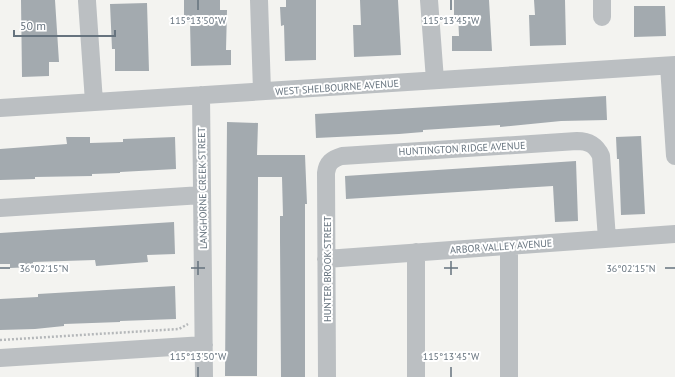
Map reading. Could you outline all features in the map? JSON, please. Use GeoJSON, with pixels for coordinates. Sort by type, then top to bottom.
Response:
{"type":"FeatureCollection","features":[{"type":"Feature","properties":{"kind":"street"},"geometry":{"type":"LineString","coordinates":[[259,0],[262,91]]}},
{"type":"Feature","properties":{"kind":"street"},"geometry":{"type":"LineString","coordinates":[[429,0],[435,80]]}},
{"type":"Feature","properties":{"kind":"street"},"geometry":{"type":"LineString","coordinates":[[87,1],[94,102]]}},
{"type":"Feature","properties":{"kind":"street"},"geometry":{"type":"LineString","coordinates":[[672,66],[675,156]]}},
{"type":"Feature","properties":{"kind":"street","name":"WEST SHELBOURNE AVENUE"},"geometry":{"type":"LineString","coordinates":[[0,108],[672,66]]}},
{"type":"Feature","properties":{"kind":"street","name":"LANGHORNE CREEK STREET"},"geometry":{"type":"LineString","coordinates":[[201,95],[204,377]]}},
{"type":"Feature","properties":{"kind":"street","name":"HUNTINGTON RIDGE AVENUE"},"geometry":{"type":"LineString","coordinates":[[330,162],[342,156],[577,141],[590,143],[595,146],[601,156],[606,239]]}},
{"type":"Feature","properties":{"kind":"street","name":"HUNTER BROOK STREET"},"geometry":{"type":"LineString","coordinates":[[327,377],[326,173],[330,162]]}},
{"type":"Feature","properties":{"kind":"street"},"geometry":{"type":"LineString","coordinates":[[0,208],[202,196]]}},
{"type":"Feature","properties":{"kind":"street","name":"ARBOR VALLEY AVENUE"},"geometry":{"type":"LineString","coordinates":[[326,259],[675,234]]}},
{"type":"Feature","properties":{"kind":"street"},"geometry":{"type":"LineString","coordinates":[[509,246],[509,377]]}},
{"type":"Feature","properties":{"kind":"street"},"geometry":{"type":"LineString","coordinates":[[416,252],[416,377]]}},
{"type":"Feature","properties":{"kind":"street"},"geometry":{"type":"LineString","coordinates":[[0,358],[204,345]]}},
{"type":"Feature","properties":{"kind":"path"},"geometry":{"type":"LineString","coordinates":[[0,340],[179,329],[190,321]]}},
{"type":"Feature","properties":{"kind":"building"},"geometry":{"type":"Polygon","coordinates":[[[21,0],[55,0],[59,62],[49,62],[49,76],[22,77],[21,0]]]}},
{"type":"Feature","properties":{"kind":"building"},"geometry":{"type":"Polygon","coordinates":[[[184,0],[220,0],[220,10],[227,10],[226,50],[231,50],[231,65],[191,66],[190,22],[184,22],[184,0]]]}},
{"type":"Feature","properties":{"kind":"building"},"geometry":{"type":"Polygon","coordinates":[[[286,0],[316,0],[316,60],[285,61],[284,25],[281,26],[280,7],[286,7],[286,0]]]}},
{"type":"Feature","properties":{"kind":"building"},"geometry":{"type":"Polygon","coordinates":[[[360,0],[398,0],[401,55],[354,57],[353,25],[361,25],[360,0]]]}},
{"type":"Feature","properties":{"kind":"building"},"geometry":{"type":"Polygon","coordinates":[[[454,0],[489,0],[492,51],[452,51],[452,36],[459,36],[458,15],[454,15],[454,0]]]}},
{"type":"Feature","properties":{"kind":"building"},"geometry":{"type":"Polygon","coordinates":[[[534,0],[565,0],[566,45],[530,46],[529,15],[535,15],[534,0]]]}},
{"type":"Feature","properties":{"kind":"building"},"geometry":{"type":"Polygon","coordinates":[[[147,3],[149,71],[115,71],[115,49],[112,49],[110,4],[147,3]]]}},
{"type":"Feature","properties":{"kind":"building"},"geometry":{"type":"Polygon","coordinates":[[[634,6],[665,6],[666,36],[634,37],[634,6]]]}},
{"type":"Feature","properties":{"kind":"building"},"geometry":{"type":"Polygon","coordinates":[[[606,96],[607,120],[561,121],[500,127],[500,125],[423,130],[423,132],[399,134],[316,138],[315,114],[606,96]]]}},
{"type":"Feature","properties":{"kind":"building"},"geometry":{"type":"Polygon","coordinates":[[[227,122],[258,123],[257,155],[305,155],[307,204],[305,204],[305,377],[281,377],[280,216],[283,216],[282,177],[258,177],[257,376],[225,376],[227,122]]]}},
{"type":"Feature","properties":{"kind":"building"},"geometry":{"type":"Polygon","coordinates":[[[641,136],[645,214],[621,215],[619,159],[617,159],[616,137],[641,136]]]}},
{"type":"Feature","properties":{"kind":"building"},"geometry":{"type":"Polygon","coordinates":[[[66,137],[90,137],[90,143],[123,142],[123,139],[175,137],[176,169],[92,174],[92,176],[35,177],[35,179],[0,180],[0,149],[67,144],[66,137]]]}},
{"type":"Feature","properties":{"kind":"building"},"geometry":{"type":"Polygon","coordinates":[[[576,161],[578,221],[555,222],[553,186],[346,199],[345,176],[576,161]]]}},
{"type":"Feature","properties":{"kind":"building"},"geometry":{"type":"Polygon","coordinates":[[[174,222],[175,254],[147,255],[148,262],[96,266],[95,260],[33,262],[33,267],[10,268],[10,264],[0,264],[0,233],[174,222]]]}},
{"type":"Feature","properties":{"kind":"building"},"geometry":{"type":"Polygon","coordinates":[[[175,286],[176,319],[64,324],[64,326],[35,329],[0,330],[0,299],[38,297],[38,294],[175,286]]]}}]}
